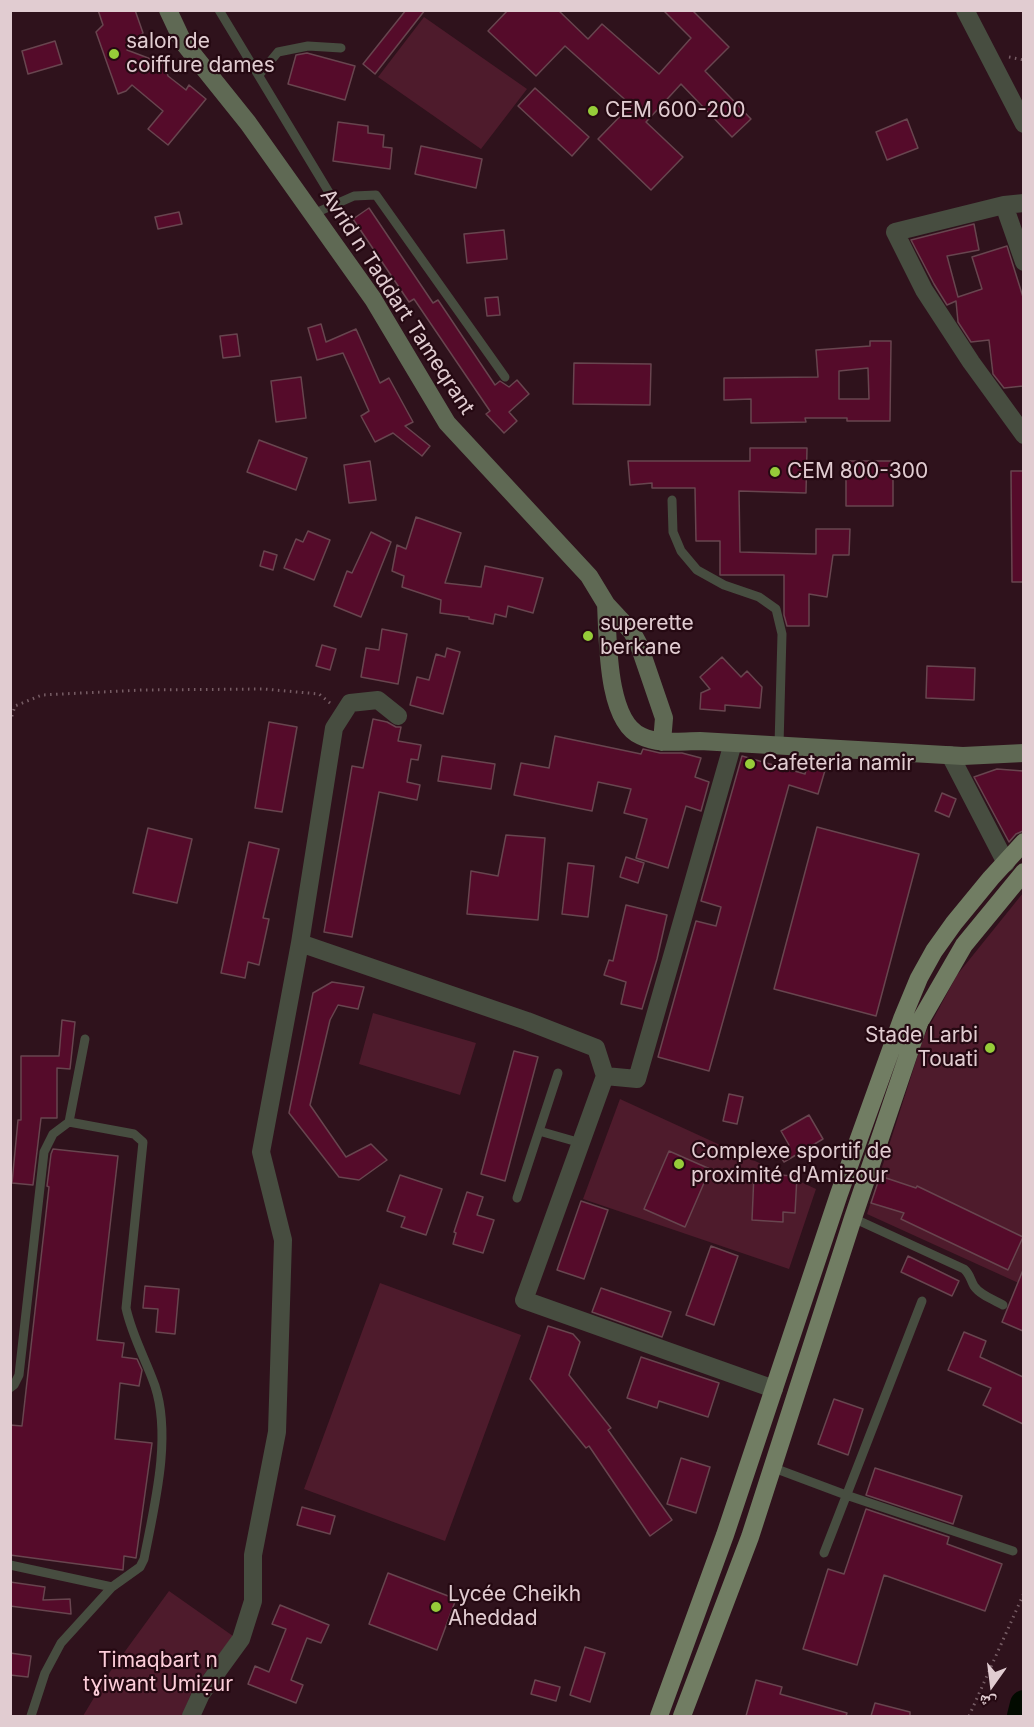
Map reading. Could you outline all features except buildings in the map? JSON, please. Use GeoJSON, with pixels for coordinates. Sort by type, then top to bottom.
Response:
{"type":"FeatureCollection","features":[{"type":"Feature","properties":{"kind":"main road","name":"Avrid n Taddart Tameqrant"},"geometry":{"type":"LineString","coordinates":[[168,10],[183,42],[248,123],[373,299],[447,423],[589,576],[606,604],[632,632],[648,666],[664,718],[662,742]]}},
{"type":"Feature","properties":{"kind":"main road"},"geometry":{"type":"LineString","coordinates":[[606,604],[609,670],[622,720],[639,736],[662,742],[700,741],[950,755],[1023,753]]}},
{"type":"Feature","properties":{"kind":"main road"},"geometry":{"type":"LineString","coordinates":[[659,1716],[725,1535],[839,1194],[919,978],[934,951],[954,923],[1023,842]]}},
{"type":"Feature","properties":{"kind":"main road"},"geometry":{"type":"LineString","coordinates":[[682,1716],[774,1468],[853,1218],[919,1023],[964,945],[1023,872]]}},
{"type":"Feature","properties":{"kind":"main road"},"geometry":{"type":"LineString","coordinates":[[839,1194],[859,1200]]}},
{"type":"Feature","properties":{"kind":"main road"},"geometry":{"type":"LineString","coordinates":[[688,1636],[710,1643]]}},
{"type":"Feature","properties":{"kind":"street"},"geometry":{"type":"LineString","coordinates":[[965,10],[1023,124]]}},
{"type":"Feature","properties":{"kind":"street"},"geometry":{"type":"LineString","coordinates":[[1023,203],[1004,205],[895,232],[924,290],[1023,435]]}},
{"type":"Feature","properties":{"kind":"street"},"geometry":{"type":"LineString","coordinates":[[1004,205],[1023,262]]}},
{"type":"Feature","properties":{"kind":"street"},"geometry":{"type":"LineString","coordinates":[[191,1716],[201,1694],[241,1640],[253,1601],[253,1555],[277,1432],[283,1240],[261,1152],[300,944],[334,728],[350,703],[378,700],[398,716]]}},
{"type":"Feature","properties":{"kind":"street"},"geometry":{"type":"LineString","coordinates":[[605,1076],[637,1079],[733,743]]}},
{"type":"Feature","properties":{"kind":"street"},"geometry":{"type":"LineString","coordinates":[[950,755],[1006,862]]}},
{"type":"Feature","properties":{"kind":"street"},"geometry":{"type":"LineString","coordinates":[[300,944],[527,1021],[596,1048],[605,1076],[524,1300],[774,1389]]}},
{"type":"Feature","properties":{"kind":"lane"},"geometry":{"type":"LineString","coordinates":[[219,10],[336,204]]}},
{"type":"Feature","properties":{"kind":"lane"},"geometry":{"type":"LineString","coordinates":[[259,75],[278,52],[308,46],[341,48]]}},
{"type":"Feature","properties":{"kind":"lane"},"geometry":{"type":"LineString","coordinates":[[313,214],[354,196],[376,195],[505,377]]}},
{"type":"Feature","properties":{"kind":"lane"},"geometry":{"type":"LineString","coordinates":[[672,500],[673,532],[681,551],[697,570],[724,585],[759,597],[776,609],[782,634],[779,745]]}},
{"type":"Feature","properties":{"kind":"lane"},"geometry":{"type":"LineString","coordinates":[[10,1388],[19,1375],[44,1152],[53,1134],[69,1122],[85,1039]]}},
{"type":"Feature","properties":{"kind":"lane"},"geometry":{"type":"LineString","coordinates":[[517,1198],[558,1073]]}},
{"type":"Feature","properties":{"kind":"lane"},"geometry":{"type":"LineString","coordinates":[[31,1716],[45,1673],[62,1643],[112,1587],[140,1567],[144,1560],[160,1473],[163,1435],[156,1388],[130,1325],[126,1308],[143,1142],[134,1134],[69,1122]]}},
{"type":"Feature","properties":{"kind":"lane"},"geometry":{"type":"LineString","coordinates":[[538,1131],[581,1143]]}},
{"type":"Feature","properties":{"kind":"lane"},"geometry":{"type":"LineString","coordinates":[[853,1218],[964,1269],[979,1292],[1003,1305]]}},
{"type":"Feature","properties":{"kind":"lane"},"geometry":{"type":"LineString","coordinates":[[824,1553],[922,1301]]}},
{"type":"Feature","properties":{"kind":"lane"},"geometry":{"type":"LineString","coordinates":[[774,1468],[846,1495],[1013,1551]]}},
{"type":"Feature","properties":{"kind":"lane"},"geometry":{"type":"LineString","coordinates":[[10,1565],[112,1587]]}},
{"type":"Feature","properties":{"kind":"path"},"geometry":{"type":"LineString","coordinates":[[10,722],[13,705],[42,695],[142,690],[264,689],[318,694],[343,713]]}},
{"type":"Feature","properties":{"kind":"path"},"geometry":{"type":"LineString","coordinates":[[969,1716],[1023,1593]]}},
{"type":"Feature","properties":{"kind":"green space"},"geometry":{"type":"Polygon","coordinates":[[[424,17],[527,89],[481,149],[378,77],[424,17]]]}},
{"type":"Feature","properties":{"kind":"green space"},"geometry":{"type":"Polygon","coordinates":[[[1023,893],[1023,1285],[867,1214],[924,1036],[957,975],[1023,893]]]}},
{"type":"Feature","properties":{"kind":"green space"},"geometry":{"type":"Polygon","coordinates":[[[373,1013],[476,1043],[460,1095],[359,1064],[373,1013]]]}},
{"type":"Feature","properties":{"kind":"green space","name":"Complexe sportif de proximité d'Amizour"},"geometry":{"type":"Polygon","coordinates":[[[620,1099],[816,1189],[789,1269],[583,1199],[620,1099]]]}},
{"type":"Feature","properties":{"kind":"green space"},"geometry":{"type":"Polygon","coordinates":[[[380,1283],[521,1335],[445,1541],[304,1489],[380,1283]]]}},
{"type":"Feature","properties":{"kind":"green space","name":"Timaqbart n tɣiwant Umiẓur"},"geometry":{"type":"Polygon","coordinates":[[[169,1591],[233,1636],[193,1689],[182,1716],[83,1716],[107,1676],[169,1591]]]}},
{"type":"Feature","properties":{"kind":"waterway"},"geometry":{"type":"LineString","coordinates":[[1021,1716],[1024,1704]]}},
{"type":"Feature","properties":{"kind":"place","name":"salon de coiffure dames"},"geometry":{"type":"Point","coordinates":[114,54]}},
{"type":"Feature","properties":{"kind":"place","name":"CEM 600-200"},"geometry":{"type":"Point","coordinates":[593,111]}},
{"type":"Feature","properties":{"kind":"place","name":"CEM 800-300"},"geometry":{"type":"Point","coordinates":[775,472]}},
{"type":"Feature","properties":{"kind":"place","name":"superette berkane"},"geometry":{"type":"Point","coordinates":[588,636]}},
{"type":"Feature","properties":{"kind":"place","name":"Cafeteria namir"},"geometry":{"type":"Point","coordinates":[750,764]}},
{"type":"Feature","properties":{"kind":"place","name":"Stade Larbi Touati"},"geometry":{"type":"Point","coordinates":[990,1048]}},
{"type":"Feature","properties":{"kind":"place","name":"Complexe sportif de proximité d'Amizour"},"geometry":{"type":"Point","coordinates":[679,1164]}},
{"type":"Feature","properties":{"kind":"place","name":"Lycée Cheikh Aheddad"},"geometry":{"type":"Point","coordinates":[436,1607]}}]}
